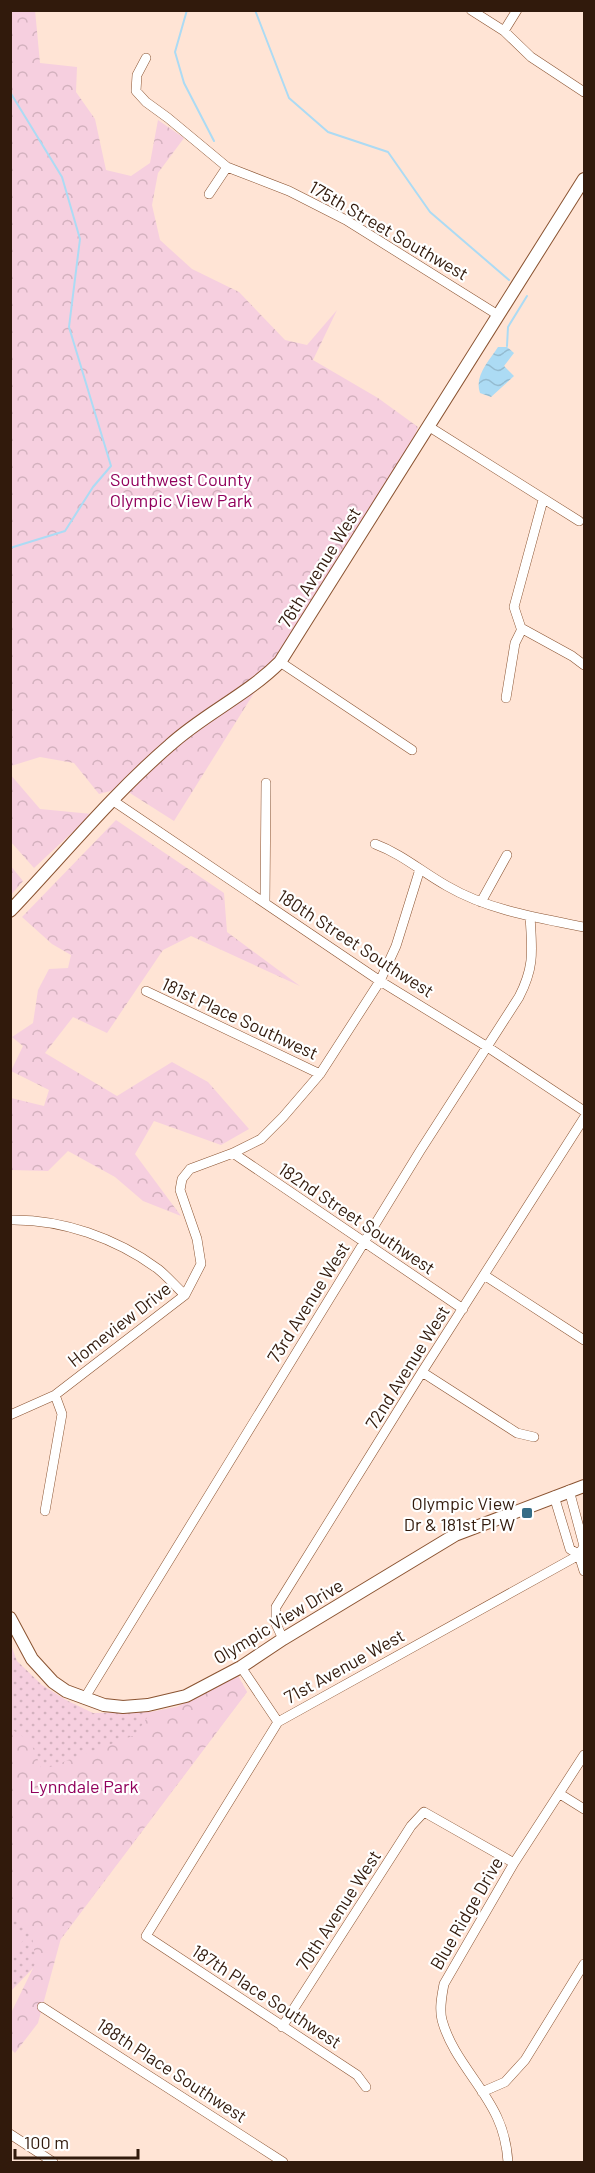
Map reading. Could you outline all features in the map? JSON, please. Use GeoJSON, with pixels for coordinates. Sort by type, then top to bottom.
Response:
{"type":"FeatureCollection","features":[{"type":"Feature","properties":{"kind":"street"},"geometry":{"type":"LineString","coordinates":[[471,10],[504,31],[531,57],[585,92]]}},
{"type":"Feature","properties":{"kind":"street"},"geometry":{"type":"LineString","coordinates":[[504,31],[517,10]]}},
{"type":"Feature","properties":{"kind":"street","name":"175th Street Southwest"},"geometry":{"type":"LineString","coordinates":[[146,58],[137,75],[136,91],[146,102],[227,166],[289,192],[346,220],[498,315]]}},
{"type":"Feature","properties":{"kind":"street"},"geometry":{"type":"LineString","coordinates":[[209,194],[227,166]]}},
{"type":"Feature","properties":{"kind":"street","name":"76th Avenue West"},"geometry":{"type":"LineString","coordinates":[[10,911],[140,771],[187,730],[249,689],[280,662],[585,179]]}},
{"type":"Feature","properties":{"kind":"street"},"geometry":{"type":"LineString","coordinates":[[428,426],[579,521]]}},
{"type":"Feature","properties":{"kind":"street"},"geometry":{"type":"LineString","coordinates":[[543,500],[514,607],[522,629],[585,665]]}},
{"type":"Feature","properties":{"kind":"street"},"geometry":{"type":"LineString","coordinates":[[506,698],[515,643],[522,629]]}},
{"type":"Feature","properties":{"kind":"street"},"geometry":{"type":"LineString","coordinates":[[280,662],[412,750]]}},
{"type":"Feature","properties":{"kind":"street"},"geometry":{"type":"LineString","coordinates":[[265,903],[266,783]]}},
{"type":"Feature","properties":{"kind":"street","name":"180th Street Southwest"},"geometry":{"type":"LineString","coordinates":[[112,801],[380,981],[486,1046],[585,1111]]}},
{"type":"Feature","properties":{"kind":"street"},"geometry":{"type":"LineString","coordinates":[[375,844],[392,850],[448,887],[481,902],[530,916],[585,927]]}},
{"type":"Feature","properties":{"kind":"street"},"geometry":{"type":"LineString","coordinates":[[481,902],[507,855]]}},
{"type":"Feature","properties":{"kind":"street"},"geometry":{"type":"LineString","coordinates":[[233,1153],[261,1139],[320,1074],[380,981],[396,946],[420,869]]}},
{"type":"Feature","properties":{"kind":"street","name":"73rd Avenue West"},"geometry":{"type":"LineString","coordinates":[[84,1699],[363,1243],[519,997],[528,980],[532,960],[530,916]]}},
{"type":"Feature","properties":{"kind":"street","name":"181st Place Southwest"},"geometry":{"type":"LineString","coordinates":[[146,991],[320,1074]]}},
{"type":"Feature","properties":{"kind":"street","name":"72nd Avenue West"},"geometry":{"type":"LineString","coordinates":[[283,1639],[276,1624],[276,1607],[422,1372],[585,1118]]}},
{"type":"Feature","properties":{"kind":"street","name":"182nd Street Southwest"},"geometry":{"type":"LineString","coordinates":[[233,1153],[463,1309]]}},
{"type":"Feature","properties":{"kind":"street","name":"Homeview Drive"},"geometry":{"type":"LineString","coordinates":[[10,1415],[54,1395],[185,1295],[201,1264],[197,1239],[180,1190],[182,1179],[190,1169],[233,1153]]}},
{"type":"Feature","properties":{"kind":"street"},"geometry":{"type":"LineString","coordinates":[[10,1220],[37,1219],[76,1228],[125,1248],[159,1270],[185,1295]]}},
{"type":"Feature","properties":{"kind":"street"},"geometry":{"type":"LineString","coordinates":[[484,1275],[585,1340]]}},
{"type":"Feature","properties":{"kind":"street"},"geometry":{"type":"LineString","coordinates":[[422,1372],[517,1432],[534,1437]]}},
{"type":"Feature","properties":{"kind":"street"},"geometry":{"type":"LineString","coordinates":[[45,1511],[62,1414],[54,1395]]}},
{"type":"Feature","properties":{"kind":"street","name":"Olympic View Drive"},"geometry":{"type":"LineString","coordinates":[[10,1618],[21,1642],[41,1670],[66,1691],[105,1705],[123,1707],[148,1705],[186,1696],[241,1667],[455,1535],[569,1490],[585,1486]]}},
{"type":"Feature","properties":{"kind":"street"},"geometry":{"type":"LineString","coordinates":[[569,1490],[584,1546],[582,1554],[585,1571]]}},
{"type":"Feature","properties":{"kind":"street"},"geometry":{"type":"LineString","coordinates":[[554,1496],[570,1549],[582,1554]]}},
{"type":"Feature","properties":{"kind":"street","name":"71st Avenue West"},"geometry":{"type":"LineString","coordinates":[[146,1936],[278,1722],[582,1554]]}},
{"type":"Feature","properties":{"kind":"street"},"geometry":{"type":"LineString","coordinates":[[241,1667],[278,1722]]}},
{"type":"Feature","properties":{"kind":"street","name":"Blue Ridge Drive"},"geometry":{"type":"LineString","coordinates":[[508,2163],[506,2144],[498,2118],[453,2046],[442,2020],[441,2000],[444,1984],[514,1863],[585,1755]]}},
{"type":"Feature","properties":{"kind":"street"},"geometry":{"type":"LineString","coordinates":[[560,1794],[585,1809]]}},
{"type":"Feature","properties":{"kind":"street","name":"70th Avenue West"},"geometry":{"type":"LineString","coordinates":[[282,2027],[411,1826],[424,1812],[514,1863]]}},
{"type":"Feature","properties":{"kind":"street","name":"187th Place Southwest"},"geometry":{"type":"LineString","coordinates":[[146,1936],[357,2075],[366,2086]]}},
{"type":"Feature","properties":{"kind":"street"},"geometry":{"type":"LineString","coordinates":[[483,2092],[505,2082],[525,2060],[585,1964]]}},
{"type":"Feature","properties":{"kind":"street","name":"188th Place Southwest"},"geometry":{"type":"LineString","coordinates":[[42,2007],[283,2163]]}},
{"type":"Feature","properties":{"kind":"street"},"geometry":{"type":"LineString","coordinates":[[10,2134],[53,2163]]}},
{"type":"Feature","properties":{"kind":"green space","name":"Southwest County Olympic View Park"},"geometry":{"type":"Polygon","coordinates":[[[35,10],[40,63],[77,67],[76,92],[95,119],[106,170],[131,176],[150,163],[158,120],[184,138],[158,173],[152,205],[160,240],[192,269],[239,292],[285,340],[307,345],[337,310],[313,360],[378,398],[418,427],[414,437],[174,821],[122,788],[99,794],[74,763],[40,757],[11,766],[10,11],[35,10]]]}},
{"type":"Feature","properties":{"kind":"green space"},"geometry":{"type":"Polygon","coordinates":[[[10,774],[40,809],[92,814],[34,868],[11,842],[10,774]]]}},
{"type":"Feature","properties":{"kind":"green space"},"geometry":{"type":"Polygon","coordinates":[[[116,820],[224,893],[227,932],[300,986],[191,936],[163,950],[107,1033],[73,1017],[45,1053],[117,1096],[172,1062],[208,1082],[249,1129],[221,1145],[154,1121],[135,1154],[181,1216],[143,1201],[115,1177],[68,1151],[48,1171],[11,1170],[11,1098],[44,1106],[49,1090],[11,1071],[23,1046],[12,1037],[33,1023],[38,990],[49,969],[68,968],[71,955],[52,944],[22,917],[116,820]]]}},
{"type":"Feature","properties":{"kind":"green space"},"geometry":{"type":"Polygon","coordinates":[[[10,865],[23,881],[11,895],[10,895],[10,865]]]}},
{"type":"Feature","properties":{"kind":"green space","name":"Lynndale Park"},"geometry":{"type":"Polygon","coordinates":[[[10,1642],[17,1661],[42,1685],[93,1713],[151,1712],[177,1707],[238,1676],[247,1692],[61,1939],[11,1991],[10,1642]]]}},
{"type":"Feature","properties":{"kind":"green space","name":"Lynndale Park"},"geometry":{"type":"Polygon","coordinates":[[[238,1676],[247,1692],[61,1938],[38,2023],[15,2053],[11,2049],[11,2013],[36,1962],[31,1930],[11,1914],[11,1729],[30,1741],[42,1770],[135,1735],[151,1712],[177,1707],[238,1676]]]}},
{"type":"Feature","properties":{"kind":"green space"},"geometry":{"type":"Polygon","coordinates":[[[11,1925],[25,1938],[11,1956],[11,1925]]]}},
{"type":"Feature","properties":{"kind":"water"},"geometry":{"type":"Polygon","coordinates":[[[498,347],[507,347],[514,353],[504,366],[514,376],[491,397],[480,393],[479,381],[483,369],[498,347]]]}},
{"type":"Feature","properties":{"kind":"waterway"},"geometry":{"type":"LineString","coordinates":[[187,10],[175,52],[184,83],[214,141]]}},
{"type":"Feature","properties":{"kind":"waterway"},"geometry":{"type":"LineString","coordinates":[[255,10],[289,98],[328,132],[388,152],[430,212],[509,280]]}},
{"type":"Feature","properties":{"kind":"waterway"},"geometry":{"type":"LineString","coordinates":[[10,92],[62,177],[80,239],[69,327],[111,466],[93,487],[65,531],[10,548]]}},
{"type":"Feature","properties":{"kind":"waterway"},"geometry":{"type":"LineString","coordinates":[[507,346],[508,327],[527,296]]}},
{"type":"Feature","properties":{"kind":"place","name":"Olympic View Dr & 181st Pl W"},"geometry":{"type":"Point","coordinates":[527,1513]}}]}
